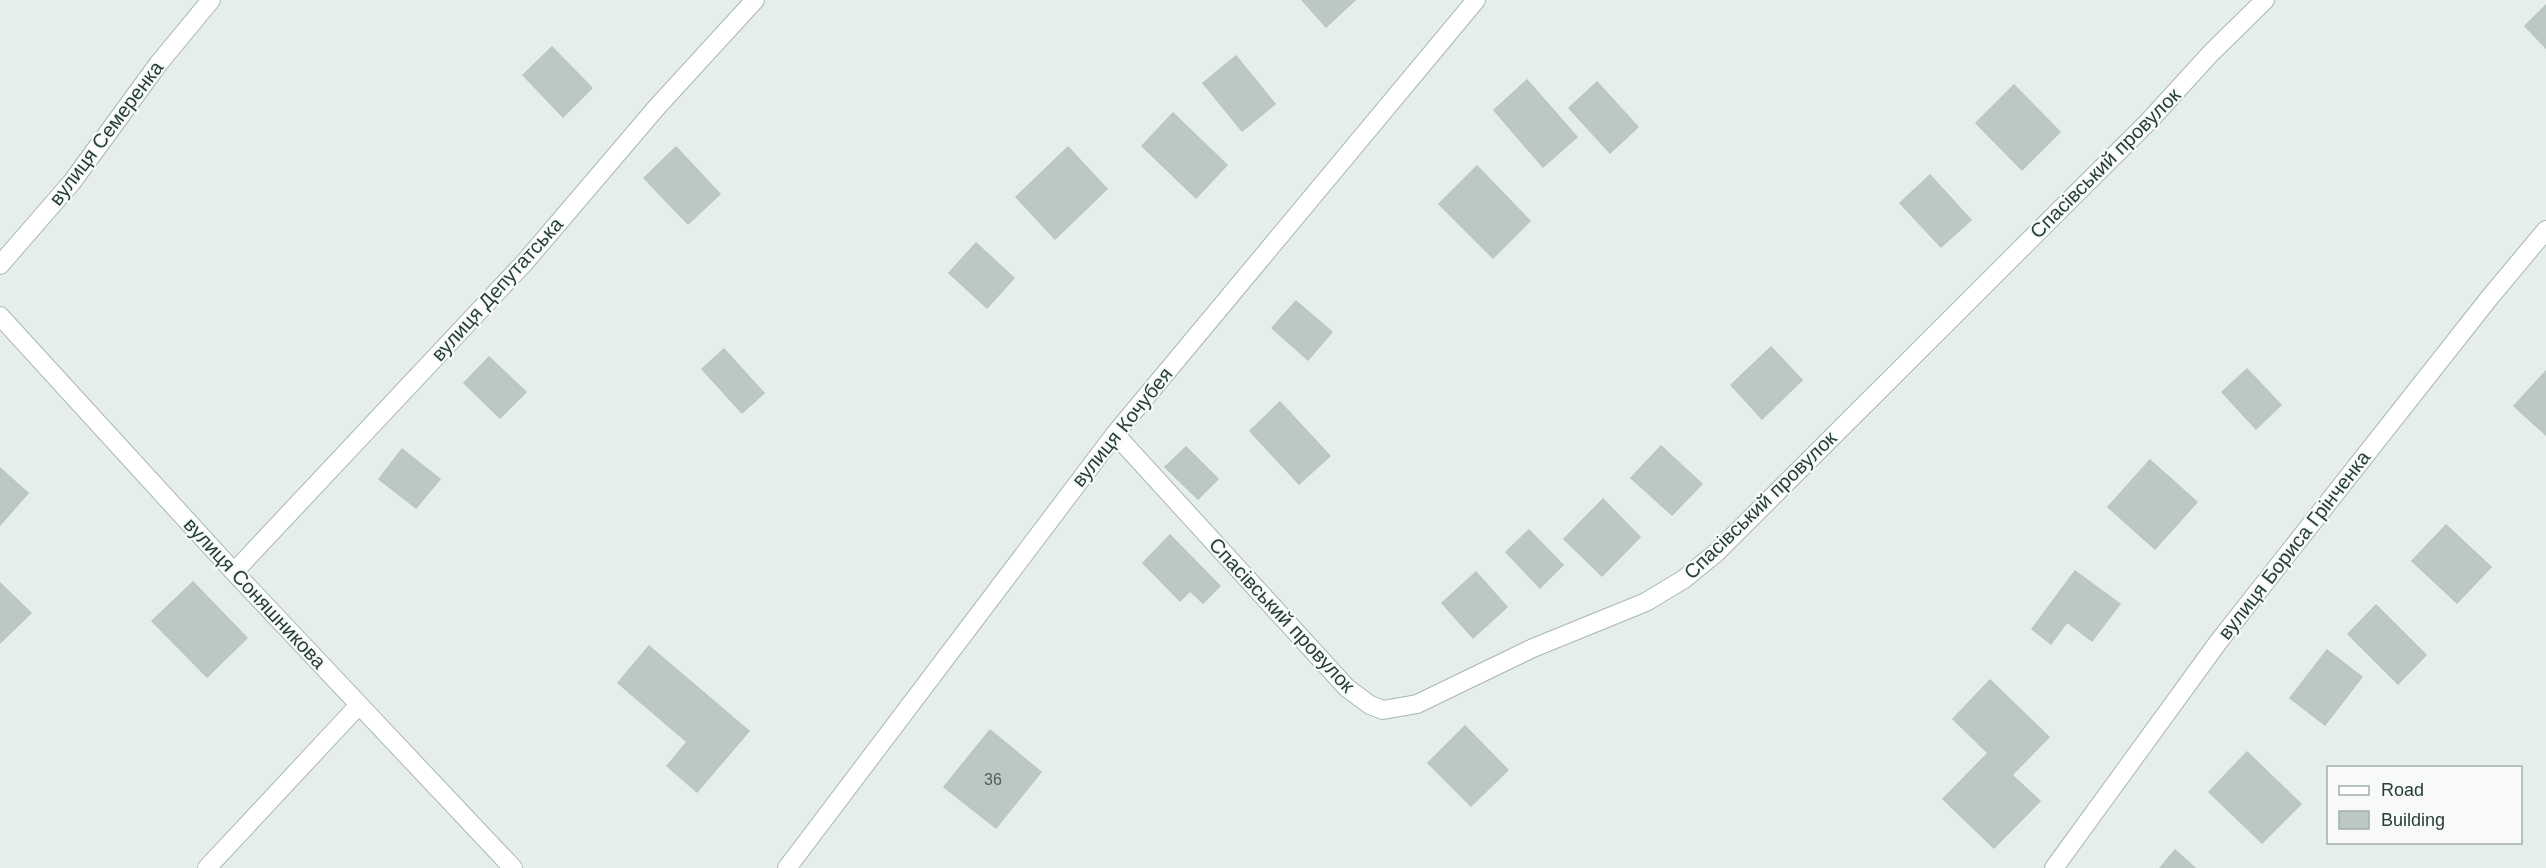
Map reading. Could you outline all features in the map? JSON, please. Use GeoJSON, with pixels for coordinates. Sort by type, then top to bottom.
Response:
{"type":"FeatureCollection","features":[{"type":"Feature","properties":{"kind":"street","name":"вулиця Семеренка"},"geometry":{"type":"LineString","coordinates":[[0,265],[72,182],[159,63],[211,0]]}},
{"type":"Feature","properties":{"kind":"street","name":"вулиця Депутатська"},"geometry":{"type":"LineString","coordinates":[[234,572],[525,262],[657,107],[755,0]]}},
{"type":"Feature","properties":{"kind":"street","name":"вулиця Кочубея"},"geometry":{"type":"LineString","coordinates":[[787,868],[885,734],[1114,434],[1476,0]]}},
{"type":"Feature","properties":{"kind":"street","name":"Спасівський провулок"},"geometry":{"type":"LineString","coordinates":[[1114,434],[1347,688],[1370,705],[1383,710],[1417,704],[1533,648],[1646,602],[1684,579],[1717,552],[2149,121],[2211,53],[2265,0]]}},
{"type":"Feature","properties":{"kind":"street","name":"вулиця Бориса Грінченка"},"geometry":{"type":"LineString","coordinates":[[2054,868],[2218,640],[2490,297],[2546,230]]}},
{"type":"Feature","properties":{"kind":"street","name":"вулиця Соняшникова"},"geometry":{"type":"LineString","coordinates":[[0,316],[234,572],[513,868]]}},
{"type":"Feature","properties":{"kind":"street"},"geometry":{"type":"LineString","coordinates":[[207,868],[359,705]]}},
{"type":"Feature","properties":{"kind":"building"},"geometry":{"type":"Polygon","coordinates":[[[1302,0],[1355,0],[1326,27],[1302,0]]]}},
{"type":"Feature","properties":{"kind":"building"},"geometry":{"type":"Polygon","coordinates":[[[2546,5],[2546,48],[2525,26],[2546,5]]]}},
{"type":"Feature","properties":{"kind":"building"},"geometry":{"type":"Polygon","coordinates":[[[552,47],[592,88],[563,117],[523,75],[552,47]]]}},
{"type":"Feature","properties":{"kind":"building"},"geometry":{"type":"Polygon","coordinates":[[[1236,56],[1275,104],[1242,131],[1203,83],[1236,56]]]}},
{"type":"Feature","properties":{"kind":"building"},"geometry":{"type":"Polygon","coordinates":[[[1527,80],[1577,137],[1543,167],[1494,110],[1527,80]]]}},
{"type":"Feature","properties":{"kind":"building"},"geometry":{"type":"Polygon","coordinates":[[[1597,82],[1638,127],[1610,153],[1569,108],[1597,82]]]}},
{"type":"Feature","properties":{"kind":"building"},"geometry":{"type":"Polygon","coordinates":[[[2014,85],[2060,132],[2022,170],[1976,123],[2014,85]]]}},
{"type":"Feature","properties":{"kind":"building"},"geometry":{"type":"Polygon","coordinates":[[[1173,113],[1227,165],[1196,198],[1142,146],[1173,113]]]}},
{"type":"Feature","properties":{"kind":"building"},"geometry":{"type":"Polygon","coordinates":[[[676,147],[720,194],[688,224],[644,178],[676,147]]]}},
{"type":"Feature","properties":{"kind":"building"},"geometry":{"type":"Polygon","coordinates":[[[1068,147],[1107,189],[1055,239],[1016,197],[1068,147]]]}},
{"type":"Feature","properties":{"kind":"building"},"geometry":{"type":"Polygon","coordinates":[[[1477,166],[1530,221],[1493,258],[1439,204],[1477,166]]]}},
{"type":"Feature","properties":{"kind":"building"},"geometry":{"type":"Polygon","coordinates":[[[1930,175],[1971,220],[1941,247],[1900,203],[1930,175]]]}},
{"type":"Feature","properties":{"kind":"building"},"geometry":{"type":"Polygon","coordinates":[[[976,243],[1014,278],[987,308],[949,273],[976,243]]]}},
{"type":"Feature","properties":{"kind":"building"},"geometry":{"type":"Polygon","coordinates":[[[1296,301],[1332,332],[1308,360],[1272,328],[1296,301]]]}},
{"type":"Feature","properties":{"kind":"building"},"geometry":{"type":"Polygon","coordinates":[[[1771,347],[1802,380],[1762,419],[1731,385],[1771,347]]]}},
{"type":"Feature","properties":{"kind":"building"},"geometry":{"type":"Polygon","coordinates":[[[724,349],[764,393],[742,413],[702,369],[724,349]]]}},
{"type":"Feature","properties":{"kind":"building"},"geometry":{"type":"Polygon","coordinates":[[[489,357],[526,392],[500,418],[464,383],[489,357]]]}},
{"type":"Feature","properties":{"kind":"building"},"geometry":{"type":"Polygon","coordinates":[[[2247,369],[2281,405],[2256,429],[2222,392],[2247,369]]]}},
{"type":"Feature","properties":{"kind":"building"},"geometry":{"type":"Polygon","coordinates":[[[2546,371],[2546,435],[2514,406],[2546,371]]]}},
{"type":"Feature","properties":{"kind":"building"},"geometry":{"type":"Polygon","coordinates":[[[1280,402],[1330,456],[1299,484],[1250,431],[1280,402]]]}},
{"type":"Feature","properties":{"kind":"building"},"geometry":{"type":"Polygon","coordinates":[[[1661,446],[1702,484],[1672,515],[1631,478],[1661,446]]]}},
{"type":"Feature","properties":{"kind":"building"},"geometry":{"type":"Polygon","coordinates":[[[1186,447],[1218,479],[1198,499],[1165,467],[1186,447]]]}},
{"type":"Feature","properties":{"kind":"building"},"geometry":{"type":"Polygon","coordinates":[[[402,449],[440,479],[416,508],[379,479],[402,449]]]}},
{"type":"Feature","properties":{"kind":"building"},"geometry":{"type":"Polygon","coordinates":[[[2150,460],[2197,502],[2155,549],[2108,507],[2150,460]]]}},
{"type":"Feature","properties":{"kind":"building"},"geometry":{"type":"Polygon","coordinates":[[[0,468],[28,493],[0,525],[0,468]]]}},
{"type":"Feature","properties":{"kind":"building"},"geometry":{"type":"Polygon","coordinates":[[[1603,499],[1640,537],[1602,576],[1564,539],[1603,499]]]}},
{"type":"Feature","properties":{"kind":"building"},"geometry":{"type":"Polygon","coordinates":[[[2446,525],[2491,567],[2457,603],[2412,561],[2446,525]]]}},
{"type":"Feature","properties":{"kind":"building"},"geometry":{"type":"Polygon","coordinates":[[[1529,530],[1563,565],[1540,588],[1506,552],[1529,530]]]}},
{"type":"Feature","properties":{"kind":"building"},"geometry":{"type":"Polygon","coordinates":[[[1170,535],[1220,586],[1203,603],[1190,591],[1180,601],[1143,563],[1170,535]]]}},
{"type":"Feature","properties":{"kind":"building"},"geometry":{"type":"Polygon","coordinates":[[[2075,571],[2120,604],[2092,641],[2067,622],[2051,644],[2032,629],[2075,571]]]}},
{"type":"Feature","properties":{"kind":"building"},"geometry":{"type":"Polygon","coordinates":[[[1476,572],[1507,607],[1473,638],[1442,603],[1476,572]]]}},
{"type":"Feature","properties":{"kind":"building"},"geometry":{"type":"Polygon","coordinates":[[[193,582],[247,638],[207,677],[152,621],[193,582]]]}},
{"type":"Feature","properties":{"kind":"building"},"geometry":{"type":"Polygon","coordinates":[[[0,583],[31,613],[0,643],[0,583]]]}},
{"type":"Feature","properties":{"kind":"building"},"geometry":{"type":"Polygon","coordinates":[[[2376,605],[2426,655],[2398,684],[2348,634],[2376,605]]]}},
{"type":"Feature","properties":{"kind":"building"},"geometry":{"type":"Polygon","coordinates":[[[649,646],[749,731],[697,792],[667,766],[687,742],[618,683],[649,646]]]}},
{"type":"Feature","properties":{"kind":"building"},"geometry":{"type":"Polygon","coordinates":[[[2327,650],[2362,677],[2325,725],[2290,698],[2327,650]]]}},
{"type":"Feature","properties":{"kind":"building"},"geometry":{"type":"Polygon","coordinates":[[[1990,680],[2049,737],[2012,775],[2040,801],[1994,848],[1943,799],[1988,753],[1953,719],[1990,680]]]}},
{"type":"Feature","properties":{"kind":"building"},"geometry":{"type":"Polygon","coordinates":[[[1465,726],[1508,770],[1471,806],[1428,763],[1465,726]]]}},
{"type":"Feature","properties":{"kind":"building"},"geometry":{"type":"Polygon","coordinates":[[[990,730],[1041,772],[996,828],[944,787],[990,730]]]}},
{"type":"Feature","properties":{"kind":"building"},"geometry":{"type":"Polygon","coordinates":[[[2247,752],[2301,804],[2262,843],[2209,792],[2247,752]]]}},
{"type":"Feature","properties":{"kind":"building"},"geometry":{"type":"Polygon","coordinates":[[[2175,850],[2195,868],[2160,868],[2175,850]]]}}]}
